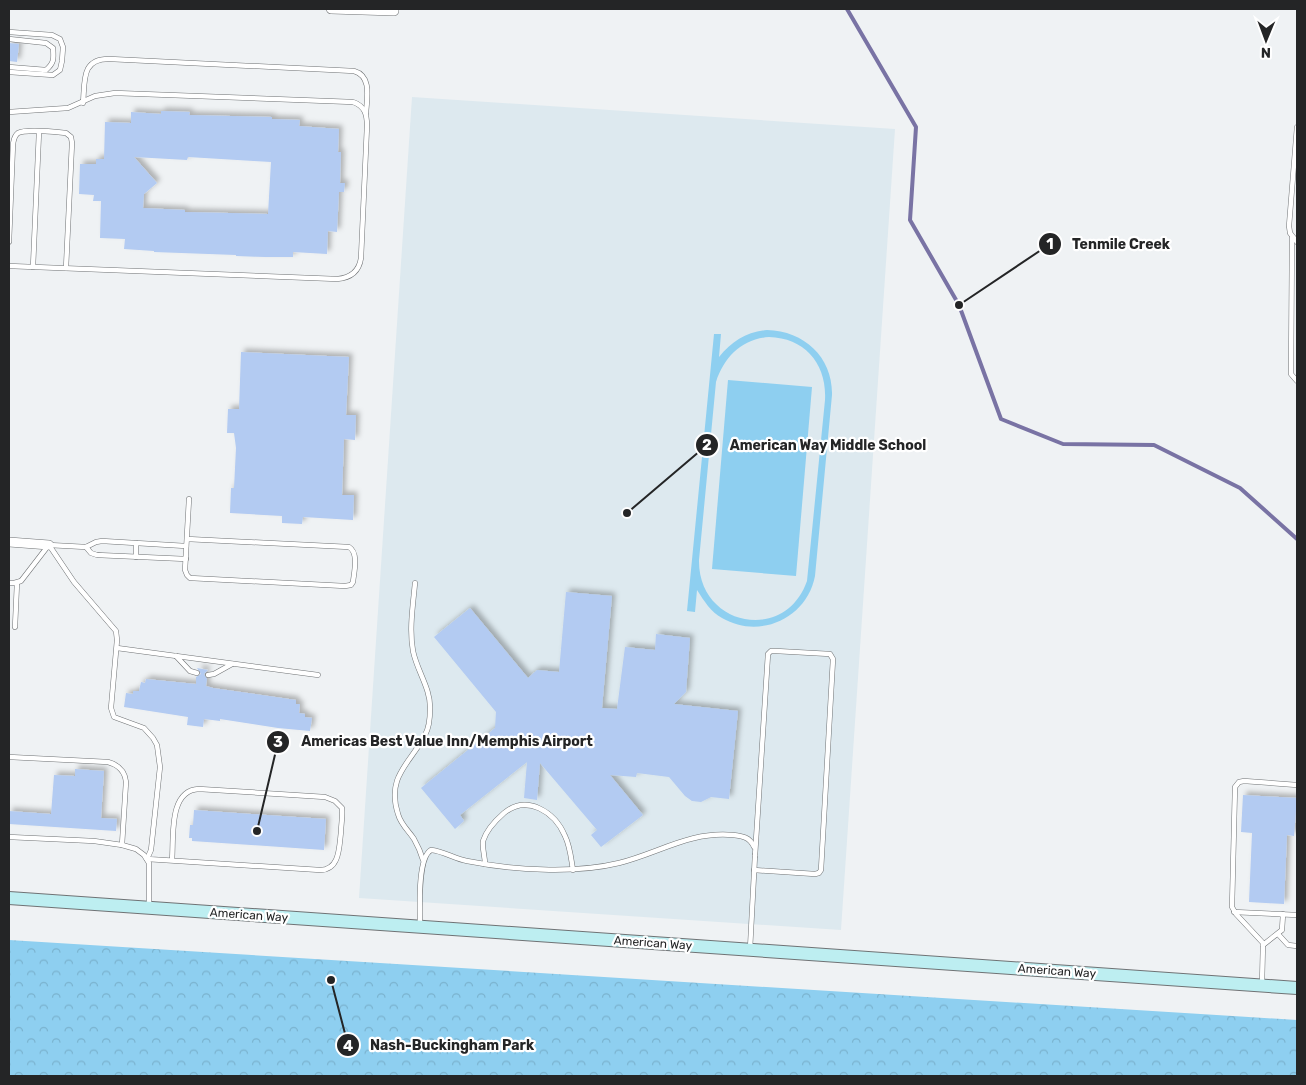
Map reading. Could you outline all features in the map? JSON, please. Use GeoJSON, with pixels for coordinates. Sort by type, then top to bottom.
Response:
{"type":"FeatureCollection","features":[{"type":"Feature","properties":{"kind":"main road","name":"American Way"},"geometry":{"type":"LineString","coordinates":[[9,898],[1297,988]]}},
{"type":"Feature","properties":{"kind":"street"},"geometry":{"type":"LineString","coordinates":[[331,9],[394,10]]}},
{"type":"Feature","properties":{"kind":"street"},"geometry":{"type":"LineString","coordinates":[[9,542],[49,545]]}},
{"type":"Feature","properties":{"kind":"lane"},"geometry":{"type":"LineString","coordinates":[[9,32],[55,36],[62,42],[64,50],[61,67],[53,76],[9,72]]}},
{"type":"Feature","properties":{"kind":"lane"},"geometry":{"type":"LineString","coordinates":[[9,39],[46,43],[53,48],[54,59],[46,70],[9,67]]}},
{"type":"Feature","properties":{"kind":"lane"},"geometry":{"type":"LineString","coordinates":[[9,266],[337,279],[347,278],[358,269],[361,258],[367,126],[366,82],[362,74],[354,71],[119,59],[97,60],[91,64],[86,74],[82,102]]}},
{"type":"Feature","properties":{"kind":"lane"},"geometry":{"type":"LineString","coordinates":[[9,112],[68,108],[95,96],[108,93],[353,102],[362,107],[366,114]]}},
{"type":"Feature","properties":{"kind":"lane"},"geometry":{"type":"LineString","coordinates":[[1297,127],[1296,169],[1289,226],[1292,238],[1291,374],[1297,381]]}},
{"type":"Feature","properties":{"kind":"lane"},"geometry":{"type":"LineString","coordinates":[[9,242],[14,138],[19,132],[64,133],[70,135],[72,139],[66,268]]}},
{"type":"Feature","properties":{"kind":"lane"},"geometry":{"type":"LineString","coordinates":[[33,267],[39,132]]}},
{"type":"Feature","properties":{"kind":"lane"},"geometry":{"type":"LineString","coordinates":[[1292,238],[1297,242]]}},
{"type":"Feature","properties":{"kind":"lane"},"geometry":{"type":"LineString","coordinates":[[187,539],[349,547],[353,549],[355,554],[354,580],[352,584],[347,586],[193,579],[186,573],[186,546],[189,499]]}},
{"type":"Feature","properties":{"kind":"lane"},"geometry":{"type":"LineString","coordinates":[[49,545],[86,547],[99,542],[186,546]]}},
{"type":"Feature","properties":{"kind":"lane"},"geometry":{"type":"LineString","coordinates":[[136,543],[136,557]]}},
{"type":"Feature","properties":{"kind":"lane"},"geometry":{"type":"LineString","coordinates":[[9,584],[17,583],[49,545]]}},
{"type":"Feature","properties":{"kind":"lane"},"geometry":{"type":"LineString","coordinates":[[49,545],[74,582],[116,631],[117,648],[112,713],[118,720],[144,728],[153,738],[159,752],[160,768],[152,847],[147,859]]}},
{"type":"Feature","properties":{"kind":"lane"},"geometry":{"type":"LineString","coordinates":[[86,547],[97,555],[186,559]]}},
{"type":"Feature","properties":{"kind":"lane"},"geometry":{"type":"LineString","coordinates":[[15,627],[17,583]]}},
{"type":"Feature","properties":{"kind":"lane"},"geometry":{"type":"LineString","coordinates":[[415,583],[412,642],[415,660],[428,692],[430,708],[425,735],[398,776],[395,798],[398,815],[416,842],[424,860]]}},
{"type":"Feature","properties":{"kind":"lane"},"geometry":{"type":"LineString","coordinates":[[117,648],[318,675]]}},
{"type":"Feature","properties":{"kind":"lane"},"geometry":{"type":"LineString","coordinates":[[750,950],[754,870],[768,654],[776,651],[830,654],[833,658],[821,870],[815,874],[754,870]]}},
{"type":"Feature","properties":{"kind":"lane"},"geometry":{"type":"LineString","coordinates":[[176,656],[190,671],[197,673]]}},
{"type":"Feature","properties":{"kind":"lane"},"geometry":{"type":"LineString","coordinates":[[208,674],[214,674],[234,664]]}},
{"type":"Feature","properties":{"kind":"lane"},"geometry":{"type":"LineString","coordinates":[[9,757],[108,762],[117,765],[124,772],[126,782],[122,844]]}},
{"type":"Feature","properties":{"kind":"lane"},"geometry":{"type":"LineString","coordinates":[[1262,985],[1263,945],[1234,912],[1231,902],[1236,784],[1244,781],[1297,785]]}},
{"type":"Feature","properties":{"kind":"lane"},"geometry":{"type":"LineString","coordinates":[[147,859],[324,870],[333,865],[339,854],[342,812],[340,804],[324,797],[194,789],[185,793],[178,802],[172,860]]}},
{"type":"Feature","properties":{"kind":"lane"},"geometry":{"type":"LineString","coordinates":[[485,864],[483,841],[495,823],[512,807],[532,805],[544,809],[560,828],[568,844],[573,870]]}},
{"type":"Feature","properties":{"kind":"lane"},"geometry":{"type":"LineString","coordinates":[[420,927],[424,860],[428,851],[434,850],[466,861],[485,864],[573,870],[621,862],[687,839],[712,835],[746,837],[754,845],[755,856]]}},
{"type":"Feature","properties":{"kind":"lane"},"geometry":{"type":"LineString","coordinates":[[9,837],[86,840],[122,844],[136,849],[147,859],[149,867],[149,908]]}},
{"type":"Feature","properties":{"kind":"lane"},"geometry":{"type":"LineString","coordinates":[[1234,912],[1297,915]]}},
{"type":"Feature","properties":{"kind":"lane"},"geometry":{"type":"LineString","coordinates":[[1263,945],[1282,929],[1283,914]]}},
{"type":"Feature","properties":{"kind":"lane"},"geometry":{"type":"LineString","coordinates":[[1278,934],[1288,945],[1297,946]]}},
{"type":"Feature","properties":{"kind":"shaded area"},"geometry":{"type":"Polygon","coordinates":[[[412,97],[895,129],[841,930],[359,898],[412,97]]]}},
{"type":"Feature","properties":{"kind":"green space"},"geometry":{"type":"Polygon","coordinates":[[[767,330],[793,335],[805,341],[814,349],[828,369],[832,395],[815,576],[810,591],[792,614],[780,621],[751,627],[737,624],[718,616],[697,590],[695,612],[687,611],[714,334],[721,334],[719,357],[740,338],[767,330]],[[759,338],[742,346],[729,357],[716,382],[699,560],[702,582],[712,600],[727,612],[744,619],[763,619],[781,614],[796,601],[807,581],[825,387],[818,365],[811,355],[793,342],[782,339],[759,338]]]}},
{"type":"Feature","properties":{"kind":"green space"},"geometry":{"type":"Polygon","coordinates":[[[728,380],[812,387],[796,576],[712,569],[728,380]]]}},
{"type":"Feature","properties":{"kind":"green space"},"geometry":{"type":"Polygon","coordinates":[[[9,940],[1297,1020],[1297,1076],[9,1076],[9,940]]]}},
{"type":"Feature","properties":{"kind":"building"},"geometry":{"type":"Polygon","coordinates":[[[9,43],[19,44],[17,62],[9,61],[9,43]]]}},
{"type":"Feature","properties":{"kind":"building"},"geometry":{"type":"Polygon","coordinates":[[[161,111],[190,112],[189,115],[272,117],[272,119],[300,120],[299,126],[339,129],[338,152],[341,152],[340,183],[345,183],[344,192],[339,192],[337,232],[328,231],[327,254],[293,252],[293,257],[265,257],[154,252],[124,249],[125,239],[100,238],[101,201],[93,201],[94,195],[79,194],[80,164],[96,164],[96,159],[104,159],[105,122],[131,123],[131,112],[161,114],[161,111]],[[134,157],[157,183],[144,194],[143,208],[185,210],[185,212],[268,214],[271,162],[188,157],[187,160],[134,157]]]}},
{"type":"Feature","properties":{"kind":"building"},"geometry":{"type":"Polygon","coordinates":[[[241,352],[349,357],[346,415],[356,415],[355,440],[344,439],[342,495],[354,495],[353,520],[303,517],[302,524],[282,523],[282,516],[230,513],[231,488],[234,488],[236,448],[234,433],[227,433],[228,409],[239,409],[241,352]]]}},
{"type":"Feature","properties":{"kind":"building"},"geometry":{"type":"Polygon","coordinates":[[[566,592],[612,596],[602,708],[617,709],[625,647],[655,650],[656,634],[690,638],[686,692],[674,704],[738,711],[729,799],[711,797],[701,802],[692,801],[685,796],[669,777],[637,773],[636,777],[610,775],[643,815],[601,847],[591,835],[597,830],[540,763],[537,800],[524,798],[527,762],[460,815],[464,821],[455,829],[421,788],[495,728],[496,712],[434,637],[470,608],[528,678],[537,670],[559,672],[566,592]]]}},
{"type":"Feature","properties":{"kind":"building"},"geometry":{"type":"Polygon","coordinates":[[[197,668],[208,670],[204,674],[207,679],[206,686],[296,700],[296,704],[300,704],[299,713],[305,714],[305,717],[312,718],[310,731],[220,719],[220,721],[204,719],[203,727],[187,725],[188,717],[124,707],[126,693],[133,694],[133,691],[139,691],[141,682],[145,683],[146,679],[196,684],[196,677],[201,674],[197,668]]]}},
{"type":"Feature","properties":{"kind":"building"},"geometry":{"type":"Polygon","coordinates":[[[75,769],[104,771],[101,818],[117,819],[116,831],[9,824],[9,811],[51,814],[54,775],[75,776],[75,769]]]}},
{"type":"Feature","properties":{"kind":"building"},"geometry":{"type":"Polygon","coordinates":[[[1243,795],[1297,798],[1294,836],[1287,835],[1284,904],[1249,902],[1252,833],[1241,832],[1243,795]]]}},
{"type":"Feature","properties":{"kind":"building"},"geometry":{"type":"Polygon","coordinates":[[[194,810],[326,819],[324,850],[192,841],[192,838],[189,838],[190,825],[193,825],[194,810]]]}},
{"type":"Feature","properties":{"kind":"waterway"},"geometry":{"type":"LineString","coordinates":[[847,9],[916,127],[910,220],[959,305],[1001,419],[1063,444],[1154,445],[1240,488],[1297,539]]}},
{"type":"Feature","properties":{"kind":"place","name":"Tenmile Creek"},"geometry":{"type":"Point","coordinates":[959,305]}},
{"type":"Feature","properties":{"kind":"place","name":"American Way Middle School"},"geometry":{"type":"Point","coordinates":[627,513]}},
{"type":"Feature","properties":{"kind":"place","name":"Americas Best Value Inn/Memphis Airport"},"geometry":{"type":"Point","coordinates":[257,831]}},
{"type":"Feature","properties":{"kind":"place","name":"Nash-Buckingham Park"},"geometry":{"type":"Point","coordinates":[331,980]}}]}
